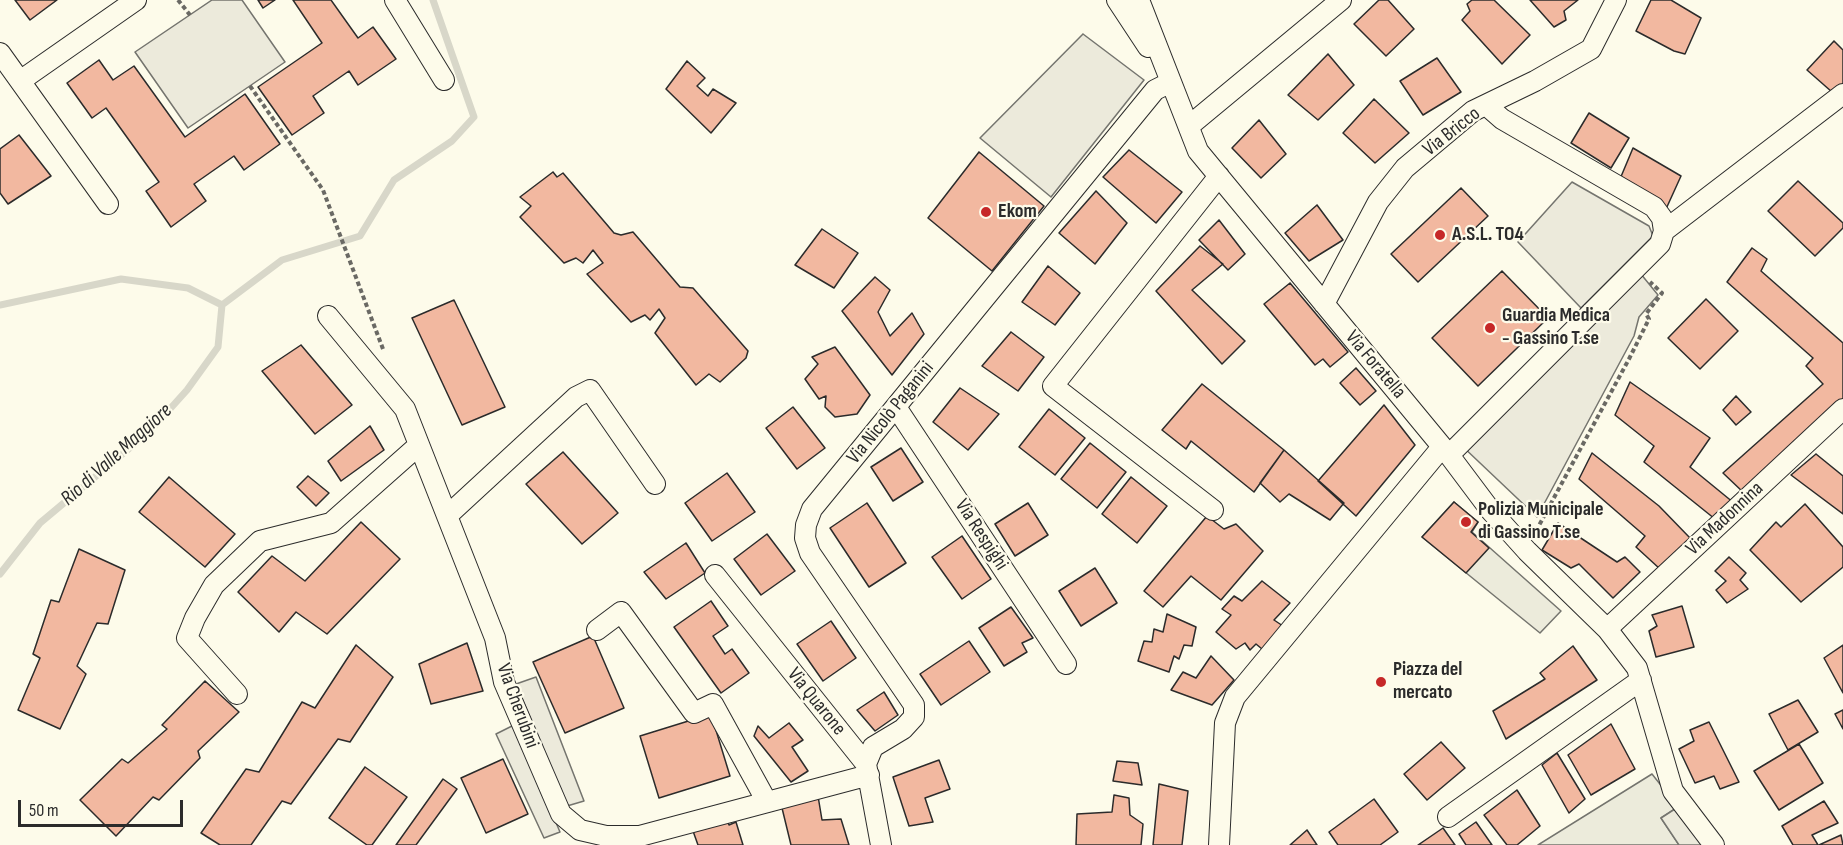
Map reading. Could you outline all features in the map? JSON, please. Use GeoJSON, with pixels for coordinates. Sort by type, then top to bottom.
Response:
{"type":"FeatureCollection","features":[{"type":"Feature","properties":{"kind":"street"},"geometry":{"type":"LineString","coordinates":[[20,81],[136,0]]}},
{"type":"Feature","properties":{"kind":"street"},"geometry":{"type":"LineString","coordinates":[[395,0],[444,80]]}},
{"type":"Feature","properties":{"kind":"street"},"geometry":{"type":"LineString","coordinates":[[1117,0],[1171,82]]}},
{"type":"Feature","properties":{"kind":"street"},"geometry":{"type":"LineString","coordinates":[[1139,0],[1171,82]]}},
{"type":"Feature","properties":{"kind":"street"},"geometry":{"type":"LineString","coordinates":[[1189,126],[1341,0]]}},
{"type":"Feature","properties":{"kind":"street","name":"Via Bricco"},"geometry":{"type":"LineString","coordinates":[[1324,304],[1378,202],[1405,168],[1473,111],[1591,49],[1616,0]]}},
{"type":"Feature","properties":{"kind":"street"},"geometry":{"type":"LineString","coordinates":[[0,53],[108,204]]}},
{"type":"Feature","properties":{"kind":"street","name":"Via Foratella"},"geometry":{"type":"LineString","coordinates":[[1171,82],[1198,151],[1446,451],[1491,511],[1527,551],[1607,629],[1637,668],[1673,792],[1714,845]]}},
{"type":"Feature","properties":{"kind":"street","name":"Via Nicolò Paganini"},"geometry":{"type":"LineString","coordinates":[[868,769],[873,747],[903,729],[914,717],[914,705],[810,553],[805,538],[806,525],[812,509],[1155,90],[1171,82]]}},
{"type":"Feature","properties":{"kind":"street"},"geometry":{"type":"LineString","coordinates":[[1664,231],[1843,94]]}},
{"type":"Feature","properties":{"kind":"street"},"geometry":{"type":"LineString","coordinates":[[1219,845],[1225,723],[1235,697],[1446,451],[1660,244],[1664,231],[1662,218],[1654,207],[1502,119],[1486,105]]}},
{"type":"Feature","properties":{"kind":"street"},"geometry":{"type":"LineString","coordinates":[[1213,510],[1053,386],[1219,176]]}},
{"type":"Feature","properties":{"kind":"street","name":"Via Cherubini"},"geometry":{"type":"LineString","coordinates":[[328,316],[405,409],[495,639],[504,682],[561,814],[580,830],[606,836],[640,836],[766,802],[868,769]]}},
{"type":"Feature","properties":{"kind":"street"},"geometry":{"type":"LineString","coordinates":[[447,516],[576,397],[590,390],[655,484]]}},
{"type":"Feature","properties":{"kind":"street","name":"Via Respighi"},"geometry":{"type":"LineString","coordinates":[[896,407],[1066,664]]}},
{"type":"Feature","properties":{"kind":"street","name":"Via Madonnina"},"geometry":{"type":"LineString","coordinates":[[1607,629],[1843,409]]}},
{"type":"Feature","properties":{"kind":"street"},"geometry":{"type":"LineString","coordinates":[[237,694],[187,638],[195,618],[214,585],[260,541],[331,523],[419,445]]}},
{"type":"Feature","properties":{"kind":"street","name":"Via Quarone"},"geometry":{"type":"LineString","coordinates":[[715,575],[868,769],[881,845]]}},
{"type":"Feature","properties":{"kind":"street"},"geometry":{"type":"LineString","coordinates":[[597,630],[621,612],[694,713],[713,704],[766,802]]}},
{"type":"Feature","properties":{"kind":"street"},"geometry":{"type":"LineString","coordinates":[[1448,817],[1641,680]]}},
{"type":"Feature","properties":{"kind":"path"},"geometry":{"type":"LineString","coordinates":[[178,0],[190,15]]}},
{"type":"Feature","properties":{"kind":"path"},"geometry":{"type":"LineString","coordinates":[[250,86],[322,190],[348,255]]}},
{"type":"Feature","properties":{"kind":"path"},"geometry":{"type":"LineString","coordinates":[[1527,551],[1544,514],[1644,329],[1649,319],[1646,314],[1662,293],[1636,268]]}},
{"type":"Feature","properties":{"kind":"shaded area"},"geometry":{"type":"Polygon","coordinates":[[[212,0],[242,0],[285,62],[188,128],[135,52],[212,0]]]}},
{"type":"Feature","properties":{"kind":"shaded area"},"geometry":{"type":"Polygon","coordinates":[[[1083,34],[1144,80],[1051,197],[980,138],[1083,34]]]}},
{"type":"Feature","properties":{"kind":"shaded area"},"geometry":{"type":"Polygon","coordinates":[[[1572,182],[1649,226],[1653,236],[1581,308],[1518,242],[1572,182]]]}},
{"type":"Feature","properties":{"kind":"shaded area"},"geometry":{"type":"Polygon","coordinates":[[[1636,268],[1658,295],[1639,317],[1634,336],[1537,517],[1460,444],[1636,268]]]}},
{"type":"Feature","properties":{"kind":"shaded area"},"geometry":{"type":"Polygon","coordinates":[[[1454,502],[1478,522],[1472,532],[1561,611],[1540,633],[1422,537],[1454,502]]]}},
{"type":"Feature","properties":{"kind":"shaded area"},"geometry":{"type":"Polygon","coordinates":[[[536,677],[584,801],[567,806],[516,684],[536,677]]]}},
{"type":"Feature","properties":{"kind":"shaded area"},"geometry":{"type":"Polygon","coordinates":[[[514,725],[560,832],[544,838],[496,734],[514,725]]]}},
{"type":"Feature","properties":{"kind":"shaded area"},"geometry":{"type":"Polygon","coordinates":[[[1652,774],[1678,807],[1661,818],[1679,845],[1538,845],[1652,774]]]}},
{"type":"Feature","properties":{"kind":"shaded area"},"geometry":{"type":"Polygon","coordinates":[[[1678,807],[1704,845],[1679,845],[1661,818],[1678,807]]]}},
{"type":"Feature","properties":{"kind":"building"},"geometry":{"type":"Polygon","coordinates":[[[15,0],[57,0],[30,20],[15,0]]]}},
{"type":"Feature","properties":{"kind":"building"},"geometry":{"type":"Polygon","coordinates":[[[258,0],[275,0],[263,8],[258,0]]]}},
{"type":"Feature","properties":{"kind":"building"},"geometry":{"type":"Polygon","coordinates":[[[293,0],[331,0],[358,38],[373,27],[396,59],[358,85],[349,71],[313,96],[324,113],[292,135],[258,87],[322,43],[293,0]]]}},
{"type":"Feature","properties":{"kind":"building"},"geometry":{"type":"Polygon","coordinates":[[[1379,0],[1388,0],[1414,29],[1386,56],[1354,24],[1379,0]]]}},
{"type":"Feature","properties":{"kind":"building"},"geometry":{"type":"Polygon","coordinates":[[[1472,0],[1494,0],[1530,35],[1502,64],[1462,20],[1470,11],[1467,4],[1472,0]]]}},
{"type":"Feature","properties":{"kind":"building"},"geometry":{"type":"Polygon","coordinates":[[[1530,0],[1578,0],[1564,11],[1566,20],[1554,27],[1530,0]]]}},
{"type":"Feature","properties":{"kind":"building"},"geometry":{"type":"Polygon","coordinates":[[[1651,0],[1671,0],[1701,18],[1685,54],[1674,51],[1636,31],[1651,0]]]}},
{"type":"Feature","properties":{"kind":"building"},"geometry":{"type":"Polygon","coordinates":[[[1834,41],[1843,50],[1843,84],[1832,92],[1807,70],[1834,41]]]}},
{"type":"Feature","properties":{"kind":"building"},"geometry":{"type":"Polygon","coordinates":[[[1328,54],[1354,85],[1318,120],[1288,95],[1328,54]]]}},
{"type":"Feature","properties":{"kind":"building"},"geometry":{"type":"Polygon","coordinates":[[[1437,58],[1461,92],[1423,115],[1400,81],[1437,58]]]}},
{"type":"Feature","properties":{"kind":"building"},"geometry":{"type":"Polygon","coordinates":[[[99,60],[113,80],[134,66],[185,137],[245,94],[280,144],[244,170],[234,156],[194,184],[206,201],[171,227],[146,191],[159,182],[106,108],[92,118],[67,83],[99,60]]]}},
{"type":"Feature","properties":{"kind":"building"},"geometry":{"type":"Polygon","coordinates":[[[687,61],[705,78],[697,86],[708,96],[713,89],[736,103],[711,133],[666,89],[687,61]]]}},
{"type":"Feature","properties":{"kind":"building"},"geometry":{"type":"Polygon","coordinates":[[[1374,99],[1409,133],[1375,163],[1343,133],[1374,99]]]}},
{"type":"Feature","properties":{"kind":"building"},"geometry":{"type":"Polygon","coordinates":[[[1589,113],[1629,138],[1611,168],[1571,143],[1589,113]]]}},
{"type":"Feature","properties":{"kind":"building"},"geometry":{"type":"Polygon","coordinates":[[[1259,120],[1286,154],[1261,178],[1232,148],[1259,120]]]}},
{"type":"Feature","properties":{"kind":"building"},"geometry":{"type":"Polygon","coordinates":[[[19,135],[51,176],[8,204],[0,193],[0,149],[19,135]]]}},
{"type":"Feature","properties":{"kind":"building"},"geometry":{"type":"Polygon","coordinates":[[[1633,148],[1681,176],[1666,209],[1620,179],[1633,148]]]}},
{"type":"Feature","properties":{"kind":"building"},"geometry":{"type":"Polygon","coordinates":[[[1129,150],[1182,192],[1156,223],[1103,177],[1129,150]]]}},
{"type":"Feature","properties":{"kind":"building","name":"Ekom"},"geometry":{"type":"Polygon","coordinates":[[[979,152],[1044,206],[992,271],[928,218],[979,152]]]}},
{"type":"Feature","properties":{"kind":"building"},"geometry":{"type":"Polygon","coordinates":[[[553,172],[557,177],[563,173],[614,233],[621,235],[633,232],[680,287],[693,288],[748,351],[746,358],[720,382],[709,374],[696,385],[655,333],[665,318],[659,309],[650,320],[645,315],[631,322],[587,274],[603,263],[593,250],[583,263],[576,258],[564,263],[520,217],[531,206],[520,197],[553,172]]]}},
{"type":"Feature","properties":{"kind":"building"},"geometry":{"type":"Polygon","coordinates":[[[1798,181],[1843,223],[1843,228],[1815,256],[1768,211],[1798,181]]]}},
{"type":"Feature","properties":{"kind":"building","name":"A.S.L. TO4"},"geometry":{"type":"Polygon","coordinates":[[[1461,188],[1488,216],[1418,282],[1391,254],[1461,188]]]}},
{"type":"Feature","properties":{"kind":"building"},"geometry":{"type":"Polygon","coordinates":[[[1096,191],[1127,223],[1095,264],[1059,233],[1096,191]]]}},
{"type":"Feature","properties":{"kind":"building"},"geometry":{"type":"Polygon","coordinates":[[[1317,205],[1343,240],[1309,261],[1285,233],[1317,205]]]}},
{"type":"Feature","properties":{"kind":"building"},"geometry":{"type":"Polygon","coordinates":[[[1219,220],[1245,254],[1228,270],[1199,240],[1219,220]]]}},
{"type":"Feature","properties":{"kind":"building"},"geometry":{"type":"Polygon","coordinates":[[[822,229],[858,253],[834,288],[795,265],[822,229]]]}},
{"type":"Feature","properties":{"kind":"building"},"geometry":{"type":"Polygon","coordinates":[[[1200,246],[1223,264],[1192,290],[1245,341],[1222,364],[1156,291],[1200,246]]]}},
{"type":"Feature","properties":{"kind":"building"},"geometry":{"type":"Polygon","coordinates":[[[1752,248],[1767,259],[1761,271],[1843,343],[1843,400],[1744,493],[1723,473],[1823,384],[1806,366],[1813,358],[1727,282],[1752,248]]]}},
{"type":"Feature","properties":{"kind":"building"},"geometry":{"type":"Polygon","coordinates":[[[1048,266],[1080,293],[1055,325],[1022,302],[1048,266]]]}},
{"type":"Feature","properties":{"kind":"building","name":"Guardia Medica - Gassino T.se"},"geometry":{"type":"Polygon","coordinates":[[[1502,271],[1548,318],[1478,386],[1432,338],[1502,271]]]}},
{"type":"Feature","properties":{"kind":"building"},"geometry":{"type":"Polygon","coordinates":[[[875,277],[890,290],[878,312],[890,336],[912,313],[924,334],[892,375],[842,311],[875,277]]]}},
{"type":"Feature","properties":{"kind":"building"},"geometry":{"type":"Polygon","coordinates":[[[1290,283],[1348,352],[1330,367],[1323,359],[1315,365],[1264,304],[1290,283]]]}},
{"type":"Feature","properties":{"kind":"building"},"geometry":{"type":"Polygon","coordinates":[[[1706,299],[1738,331],[1700,369],[1668,338],[1706,299]]]}},
{"type":"Feature","properties":{"kind":"building"},"geometry":{"type":"Polygon","coordinates":[[[454,300],[505,407],[462,425],[412,318],[454,300]]]}},
{"type":"Feature","properties":{"kind":"building"},"geometry":{"type":"Polygon","coordinates":[[[1011,332],[1044,357],[1018,391],[982,366],[1011,332]]]}},
{"type":"Feature","properties":{"kind":"building"},"geometry":{"type":"Polygon","coordinates":[[[301,345],[352,405],[315,434],[262,371],[301,345]]]}},
{"type":"Feature","properties":{"kind":"building"},"geometry":{"type":"Polygon","coordinates":[[[835,347],[870,395],[857,414],[835,417],[825,407],[826,396],[819,399],[805,379],[818,364],[812,357],[835,347]]]}},
{"type":"Feature","properties":{"kind":"building"},"geometry":{"type":"Polygon","coordinates":[[[1356,368],[1376,391],[1360,405],[1340,383],[1356,368]]]}},
{"type":"Feature","properties":{"kind":"building"},"geometry":{"type":"Polygon","coordinates":[[[1630,382],[1710,438],[1690,467],[1734,503],[1715,519],[1644,462],[1654,446],[1615,415],[1630,382]]]}},
{"type":"Feature","properties":{"kind":"building"},"geometry":{"type":"Polygon","coordinates":[[[1202,384],[1284,450],[1254,492],[1191,441],[1186,449],[1162,430],[1202,384]]]}},
{"type":"Feature","properties":{"kind":"building"},"geometry":{"type":"Polygon","coordinates":[[[960,388],[999,414],[968,450],[933,422],[960,388]]]}},
{"type":"Feature","properties":{"kind":"building"},"geometry":{"type":"Polygon","coordinates":[[[1736,396],[1751,412],[1736,425],[1723,410],[1736,396]]]}},
{"type":"Feature","properties":{"kind":"building"},"geometry":{"type":"Polygon","coordinates":[[[1384,405],[1415,445],[1356,516],[1318,481],[1384,405]]]}},
{"type":"Feature","properties":{"kind":"building"},"geometry":{"type":"Polygon","coordinates":[[[793,407],[825,448],[797,469],[766,428],[793,407]]]}},
{"type":"Feature","properties":{"kind":"building"},"geometry":{"type":"Polygon","coordinates":[[[1049,409],[1085,438],[1055,475],[1019,447],[1049,409]]]}},
{"type":"Feature","properties":{"kind":"building"},"geometry":{"type":"Polygon","coordinates":[[[370,426],[384,450],[341,481],[328,461],[370,426]]]}},
{"type":"Feature","properties":{"kind":"building"},"geometry":{"type":"Polygon","coordinates":[[[1090,443],[1126,472],[1097,508],[1061,479],[1090,443]]]}},
{"type":"Feature","properties":{"kind":"building"},"geometry":{"type":"Polygon","coordinates":[[[901,448],[923,482],[893,501],[871,467],[901,448]]]}},
{"type":"Feature","properties":{"kind":"building"},"geometry":{"type":"Polygon","coordinates":[[[1284,450],[1344,503],[1330,520],[1289,494],[1280,502],[1260,483],[1284,450]]]}},
{"type":"Feature","properties":{"kind":"building"},"geometry":{"type":"Polygon","coordinates":[[[563,452],[618,513],[582,544],[526,484],[563,452]]]}},
{"type":"Feature","properties":{"kind":"building"},"geometry":{"type":"Polygon","coordinates":[[[1592,453],[1659,506],[1691,539],[1660,569],[1636,547],[1645,536],[1579,479],[1592,453]]]}},
{"type":"Feature","properties":{"kind":"building"},"geometry":{"type":"Polygon","coordinates":[[[1816,454],[1843,476],[1843,514],[1791,475],[1816,454]]]}},
{"type":"Feature","properties":{"kind":"building"},"geometry":{"type":"Polygon","coordinates":[[[727,473],[755,512],[712,541],[685,503],[727,473]]]}},
{"type":"Feature","properties":{"kind":"building"},"geometry":{"type":"Polygon","coordinates":[[[308,476],[329,493],[316,506],[297,487],[308,476]]]}},
{"type":"Feature","properties":{"kind":"building"},"geometry":{"type":"Polygon","coordinates":[[[169,477],[235,534],[205,567],[139,512],[169,477]]]}},
{"type":"Feature","properties":{"kind":"building"},"geometry":{"type":"Polygon","coordinates":[[[1131,477],[1167,506],[1137,543],[1102,514],[1131,477]]]}},
{"type":"Feature","properties":{"kind":"building"},"geometry":{"type":"Polygon","coordinates":[[[1454,502],[1478,522],[1471,532],[1489,548],[1466,573],[1422,537],[1454,502]]]}},
{"type":"Feature","properties":{"kind":"building"},"geometry":{"type":"Polygon","coordinates":[[[867,503],[906,563],[869,587],[830,528],[867,503]]]}},
{"type":"Feature","properties":{"kind":"building"},"geometry":{"type":"Polygon","coordinates":[[[1028,503],[1048,535],[1015,556],[995,524],[1028,503]]]}},
{"type":"Feature","properties":{"kind":"building"},"geometry":{"type":"Polygon","coordinates":[[[1805,504],[1843,547],[1843,567],[1801,602],[1750,550],[1776,522],[1781,527],[1805,504]]]}},
{"type":"Feature","properties":{"kind":"building"},"geometry":{"type":"Polygon","coordinates":[[[1207,516],[1224,529],[1236,524],[1263,551],[1221,600],[1191,576],[1163,607],[1144,591],[1207,516]]]}},
{"type":"Feature","properties":{"kind":"building"},"geometry":{"type":"Polygon","coordinates":[[[361,522],[400,559],[327,634],[296,612],[279,632],[238,592],[272,556],[305,581],[361,522]]]}},
{"type":"Feature","properties":{"kind":"building"},"geometry":{"type":"Polygon","coordinates":[[[1558,523],[1617,562],[1625,557],[1640,572],[1613,598],[1579,564],[1571,568],[1542,550],[1558,523]]]}},
{"type":"Feature","properties":{"kind":"building"},"geometry":{"type":"Polygon","coordinates":[[[767,534],[795,571],[761,595],[734,559],[767,534]]]}},
{"type":"Feature","properties":{"kind":"building"},"geometry":{"type":"Polygon","coordinates":[[[962,536],[991,579],[962,599],[932,557],[962,536]]]}},
{"type":"Feature","properties":{"kind":"building"},"geometry":{"type":"Polygon","coordinates":[[[686,543],[705,573],[666,599],[644,572],[686,543]]]}},
{"type":"Feature","properties":{"kind":"building"},"geometry":{"type":"Polygon","coordinates":[[[79,549],[125,570],[108,624],[97,623],[77,666],[86,674],[60,729],[18,710],[40,658],[33,654],[51,600],[59,602],[79,549]]]}},
{"type":"Feature","properties":{"kind":"building"},"geometry":{"type":"Polygon","coordinates":[[[1729,557],[1746,573],[1740,580],[1748,589],[1727,603],[1716,590],[1726,581],[1715,571],[1729,557]]]}},
{"type":"Feature","properties":{"kind":"building"},"geometry":{"type":"Polygon","coordinates":[[[1095,568],[1117,603],[1081,626],[1059,591],[1095,568]]]}},
{"type":"Feature","properties":{"kind":"building"},"geometry":{"type":"Polygon","coordinates":[[[1262,581],[1290,603],[1274,620],[1283,626],[1262,649],[1256,644],[1250,650],[1245,643],[1236,649],[1216,632],[1231,615],[1222,609],[1234,596],[1242,601],[1262,581]]]}},
{"type":"Feature","properties":{"kind":"building"},"geometry":{"type":"Polygon","coordinates":[[[711,601],[728,626],[713,636],[725,654],[732,649],[749,673],[721,693],[674,627],[711,601]]]}},
{"type":"Feature","properties":{"kind":"building"},"geometry":{"type":"Polygon","coordinates":[[[1682,606],[1694,647],[1656,657],[1649,631],[1657,626],[1652,615],[1682,606]]]}},
{"type":"Feature","properties":{"kind":"building"},"geometry":{"type":"Polygon","coordinates":[[[1011,607],[1033,638],[1022,643],[1027,652],[1004,666],[979,628],[1011,607]]]}},
{"type":"Feature","properties":{"kind":"building"},"geometry":{"type":"Polygon","coordinates":[[[1167,614],[1196,627],[1192,646],[1184,645],[1179,659],[1174,656],[1169,672],[1138,661],[1144,641],[1152,642],[1154,629],[1163,632],[1167,614]]]}},
{"type":"Feature","properties":{"kind":"building"},"geometry":{"type":"Polygon","coordinates":[[[831,621],[856,658],[823,681],[797,644],[831,621]]]}},
{"type":"Feature","properties":{"kind":"building"},"geometry":{"type":"Polygon","coordinates":[[[593,636],[624,708],[565,733],[533,662],[593,636]]]}},
{"type":"Feature","properties":{"kind":"building"},"geometry":{"type":"Polygon","coordinates":[[[969,641],[990,672],[941,705],[920,674],[969,641]]]}},
{"type":"Feature","properties":{"kind":"building"},"geometry":{"type":"Polygon","coordinates":[[[467,643],[483,691],[431,704],[419,664],[467,643]]]}},
{"type":"Feature","properties":{"kind":"building"},"geometry":{"type":"Polygon","coordinates":[[[356,645],[393,677],[350,742],[338,739],[291,804],[282,801],[251,845],[220,845],[201,833],[246,769],[259,772],[302,702],[315,708],[356,645]]]}},
{"type":"Feature","properties":{"kind":"building"},"geometry":{"type":"Polygon","coordinates":[[[1843,645],[1843,693],[1824,658],[1843,645]]]}},
{"type":"Feature","properties":{"kind":"building"},"geometry":{"type":"Polygon","coordinates":[[[1573,646],[1597,680],[1506,739],[1493,711],[1545,679],[1540,673],[1573,646]]]}},
{"type":"Feature","properties":{"kind":"building"},"geometry":{"type":"Polygon","coordinates":[[[1211,656],[1234,680],[1212,705],[1171,690],[1183,672],[1196,678],[1211,656]]]}},
{"type":"Feature","properties":{"kind":"building"},"geometry":{"type":"Polygon","coordinates":[[[205,681],[239,712],[198,751],[200,758],[159,800],[153,797],[116,836],[80,800],[122,759],[128,763],[167,729],[162,725],[205,681]]]}},
{"type":"Feature","properties":{"kind":"building"},"geometry":{"type":"Polygon","coordinates":[[[884,692],[898,715],[875,731],[857,710],[884,692]]]}},
{"type":"Feature","properties":{"kind":"building"},"geometry":{"type":"Polygon","coordinates":[[[1798,700],[1818,732],[1788,750],[1769,714],[1798,700]]]}},
{"type":"Feature","properties":{"kind":"building"},"geometry":{"type":"Polygon","coordinates":[[[1843,710],[1843,729],[1835,714],[1843,710]]]}},
{"type":"Feature","properties":{"kind":"building"},"geometry":{"type":"Polygon","coordinates":[[[711,714],[730,776],[659,798],[640,736],[711,714]]]}},
{"type":"Feature","properties":{"kind":"building"},"geometry":{"type":"Polygon","coordinates":[[[1709,722],[1739,782],[1720,789],[1714,776],[1695,783],[1679,749],[1694,741],[1690,730],[1709,722]]]}},
{"type":"Feature","properties":{"kind":"building"},"geometry":{"type":"Polygon","coordinates":[[[789,723],[803,740],[792,747],[808,771],[791,782],[754,736],[758,726],[769,738],[789,723]]]}},
{"type":"Feature","properties":{"kind":"building"},"geometry":{"type":"Polygon","coordinates":[[[1611,724],[1635,769],[1591,795],[1568,755],[1611,724]]]}},
{"type":"Feature","properties":{"kind":"building"},"geometry":{"type":"Polygon","coordinates":[[[1441,742],[1465,768],[1427,800],[1404,774],[1441,742]]]}},
{"type":"Feature","properties":{"kind":"building"},"geometry":{"type":"Polygon","coordinates":[[[1799,744],[1823,783],[1779,810],[1754,771],[1799,744]]]}},
{"type":"Feature","properties":{"kind":"building"},"geometry":{"type":"Polygon","coordinates":[[[1557,753],[1585,799],[1569,813],[1542,765],[1557,753]]]}},
{"type":"Feature","properties":{"kind":"building"},"geometry":{"type":"Polygon","coordinates":[[[503,759],[528,814],[486,833],[461,778],[503,759]]]}},
{"type":"Feature","properties":{"kind":"building"},"geometry":{"type":"Polygon","coordinates":[[[939,760],[950,789],[925,798],[933,822],[909,826],[893,777],[939,760]]]}},
{"type":"Feature","properties":{"kind":"building"},"geometry":{"type":"Polygon","coordinates":[[[1117,761],[1138,763],[1142,785],[1113,781],[1117,761]]]}},
{"type":"Feature","properties":{"kind":"building"},"geometry":{"type":"Polygon","coordinates":[[[365,767],[407,797],[372,845],[367,845],[329,818],[365,767]]]}},
{"type":"Feature","properties":{"kind":"building"},"geometry":{"type":"Polygon","coordinates":[[[443,779],[457,789],[416,845],[396,845],[443,779]]]}},
{"type":"Feature","properties":{"kind":"building"},"geometry":{"type":"Polygon","coordinates":[[[1159,784],[1188,791],[1182,845],[1153,845],[1159,784]]]}},
{"type":"Feature","properties":{"kind":"building"},"geometry":{"type":"Polygon","coordinates":[[[1517,790],[1540,826],[1517,845],[1507,845],[1484,815],[1517,790]]]}},
{"type":"Feature","properties":{"kind":"building"},"geometry":{"type":"Polygon","coordinates":[[[1114,795],[1129,798],[1130,815],[1143,824],[1141,845],[1076,845],[1077,814],[1112,812],[1114,795]]]}},
{"type":"Feature","properties":{"kind":"building"},"geometry":{"type":"Polygon","coordinates":[[[818,796],[822,820],[841,819],[849,845],[791,845],[782,808],[818,796]]]}},
{"type":"Feature","properties":{"kind":"building"},"geometry":{"type":"Polygon","coordinates":[[[1374,799],[1398,832],[1380,845],[1338,845],[1329,832],[1374,799]]]}},
{"type":"Feature","properties":{"kind":"building"},"geometry":{"type":"Polygon","coordinates":[[[1824,801],[1838,823],[1812,835],[1818,845],[1793,845],[1782,826],[1824,801]]]}},
{"type":"Feature","properties":{"kind":"building"},"geometry":{"type":"Polygon","coordinates":[[[724,813],[729,825],[736,822],[743,845],[698,845],[693,831],[724,813]]]}},
{"type":"Feature","properties":{"kind":"building"},"geometry":{"type":"Polygon","coordinates":[[[1476,822],[1492,845],[1466,845],[1459,834],[1476,822]]]}},
{"type":"Feature","properties":{"kind":"building"},"geometry":{"type":"Polygon","coordinates":[[[1443,828],[1455,845],[1418,845],[1443,828]]]}},
{"type":"Feature","properties":{"kind":"building"},"geometry":{"type":"Polygon","coordinates":[[[1307,830],[1317,845],[1290,845],[1307,830]]]}},
{"type":"Feature","properties":{"kind":"building"},"geometry":{"type":"Polygon","coordinates":[[[1841,835],[1843,845],[1819,845],[1841,835]]]}},
{"type":"Feature","properties":{"kind":"waterway"},"geometry":{"type":"LineString","coordinates":[[222,305],[282,260],[360,236],[394,180],[452,141],[474,117],[433,0]]}},
{"type":"Feature","properties":{"kind":"waterway","name":"Rio di Valle Maggiore"},"geometry":{"type":"LineString","coordinates":[[0,305],[121,279],[188,288],[222,305],[218,347],[187,390],[151,430],[40,523],[0,574]]}},
{"type":"Feature","properties":{"kind":"place","name":"Ekom"},"geometry":{"type":"Point","coordinates":[986,212]}},
{"type":"Feature","properties":{"kind":"place","name":"A.S.L. TO4"},"geometry":{"type":"Point","coordinates":[1440,235]}},
{"type":"Feature","properties":{"kind":"place","name":"Guardia Medica - Gassino T.se"},"geometry":{"type":"Point","coordinates":[1490,328]}},
{"type":"Feature","properties":{"kind":"place","name":"Polizia Municipale di Gassino T.se"},"geometry":{"type":"Point","coordinates":[1466,522]}},
{"type":"Feature","properties":{"kind":"place","name":"Piazza del mercato"},"geometry":{"type":"Point","coordinates":[1381,682]}}]}
